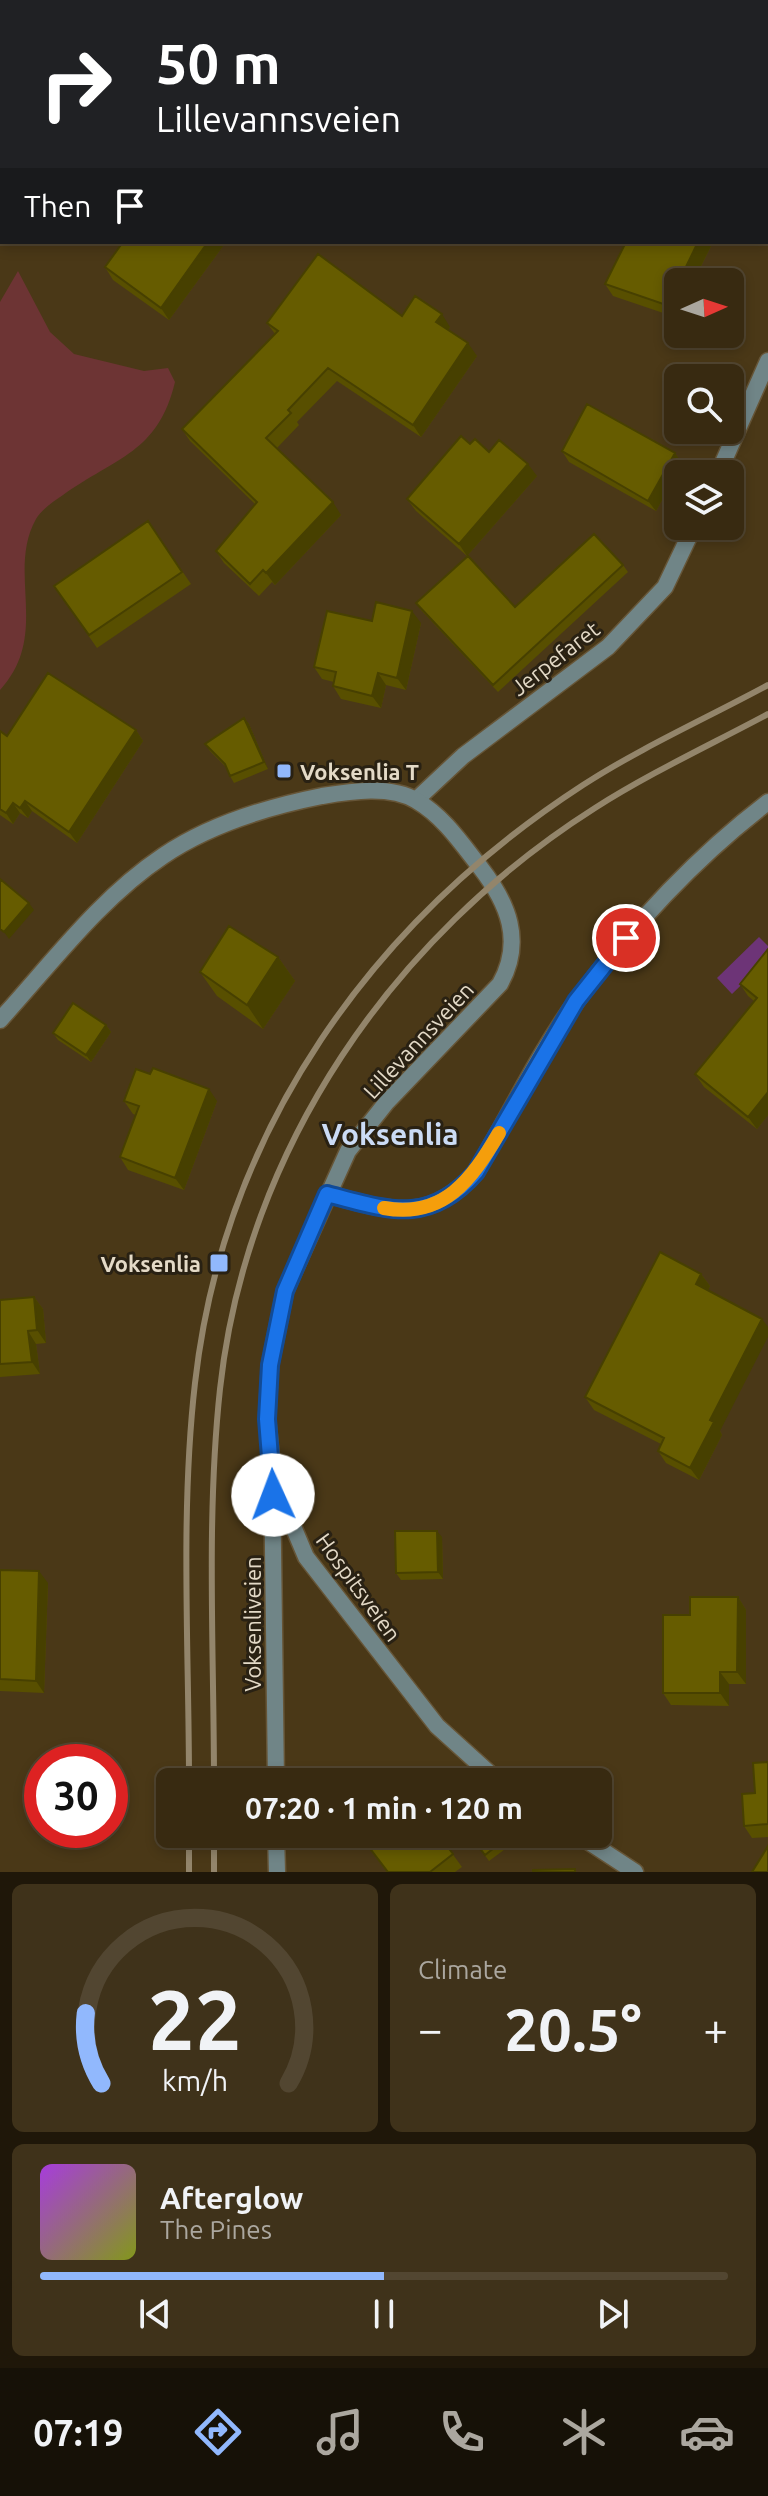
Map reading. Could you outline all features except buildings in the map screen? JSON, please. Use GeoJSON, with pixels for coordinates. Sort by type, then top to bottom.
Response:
{"type":"FeatureCollection","features":[{"type":"Feature","properties":{"kind":"street"},"geometry":{"type":"LineString","coordinates":[[724,460],[768,361]]}},
{"type":"Feature","properties":{"kind":"street","name":"Jerpefaret"},"geometry":{"type":"LineString","coordinates":[[416,800],[463,756],[608,647],[665,587],[687,540]]}},
{"type":"Feature","properties":{"kind":"street","name":"Lillevannsveien"},"geometry":{"type":"LineString","coordinates":[[0,1020],[122,890],[162,856],[190,840],[257,812],[335,794],[385,792],[416,800],[443,822],[500,896],[512,927],[512,956],[508,970],[493,992],[348,1151],[327,1194]]}},
{"type":"Feature","properties":{"kind":"street"},"geometry":{"type":"LineString","coordinates":[[327,1194],[387,1209],[407,1210],[444,1202],[460,1190],[476,1172],[576,1001],[626,938],[674,886],[768,802]]}},
{"type":"Feature","properties":{"kind":"street","name":"Hospitsveien"},"geometry":{"type":"LineString","coordinates":[[327,1194],[285,1291],[270,1365],[267,1419],[272,1466],[306,1557],[437,1726],[484,1768]]}},
{"type":"Feature","properties":{"kind":"street","name":"Voksenliveien"},"geometry":{"type":"LineString","coordinates":[[272,1466],[276,1768]]}},
{"type":"Feature","properties":{"kind":"street"},"geometry":{"type":"LineString","coordinates":[[276,1848],[277,1872]]}},
{"type":"Feature","properties":{"kind":"street"},"geometry":{"type":"LineString","coordinates":[[598,1848],[635,1872]]}},
{"type":"Feature","properties":{"kind":"shaded area"},"geometry":{"type":"Polygon","coordinates":[[[18,271],[50,332],[74,354],[144,371],[168,368],[175,382],[158,424],[146,439],[56,500],[36,519],[28,540],[25,561],[26,626],[23,647],[15,669],[0,690],[0,302],[18,271]]]}},
{"type":"Feature","properties":{"kind":"shaded area"},"geometry":{"type":"Polygon","coordinates":[[[759,937],[768,946],[768,959],[732,994],[717,978],[759,937]]]}},
{"type":"Feature","properties":{"kind":"railway"},"geometry":{"type":"LineString","coordinates":[[189,1768],[186,1582],[190,1432],[195,1383],[211,1290],[238,1202],[275,1118],[321,1040],[375,967],[437,901],[507,840],[583,785],[651,745],[768,685]]}},
{"type":"Feature","properties":{"kind":"railway"},"geometry":{"type":"LineString","coordinates":[[214,1768],[212,1536],[220,1389],[235,1300],[261,1215],[297,1133],[342,1056],[394,985],[455,919],[522,860],[595,808],[768,714]]}},
{"type":"Feature","properties":{"kind":"railway"},"geometry":{"type":"LineString","coordinates":[[189,1848],[189,1872]]}},
{"type":"Feature","properties":{"kind":"railway"},"geometry":{"type":"LineString","coordinates":[[214,1848],[214,1872]]}},
{"type":"Feature","properties":{"kind":"slow traffic"},"geometry":{"type":"LineString","coordinates":[[384,1208],[407,1210],[444,1202],[476,1172],[499,1133]]}},
{"type":"Feature","properties":{"kind":"place","name":"Voksenlia T"},"geometry":{"type":"Point","coordinates":[284,771]}},
{"type":"Feature","properties":{"kind":"place","name":"Voksenlia"},"geometry":{"type":"Point","coordinates":[219,1263]}},
{"type":"Feature","properties":{"kind":"district","name":"Voksenlia"},"geometry":{"type":"Point","coordinates":[390,1134]}},
{"type":"Feature","properties":{"kind":"route"},"geometry":{"type":"LineString","coordinates":[[273,1495],[267,1419],[270,1365],[285,1291],[327,1194],[387,1209],[407,1210],[444,1202],[460,1190],[476,1172],[576,1001],[626,938]]}}]}
